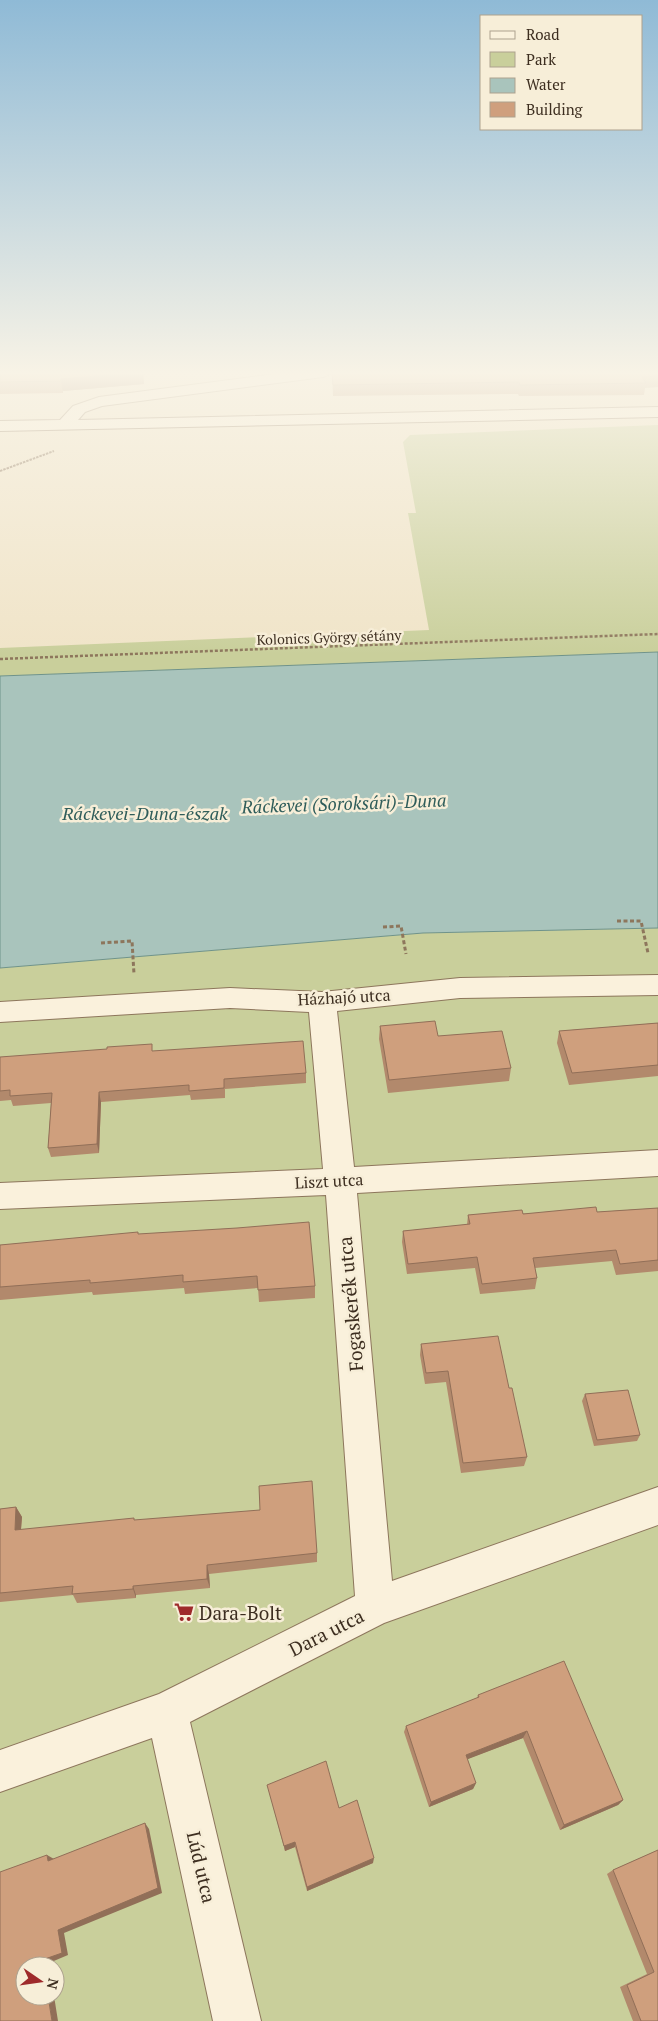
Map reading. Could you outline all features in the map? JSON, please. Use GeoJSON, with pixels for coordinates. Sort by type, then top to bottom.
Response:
{"type":"FeatureCollection","features":[{"type":"Feature","properties":{"kind":"street","name":"Házhajó utca"},"geometry":{"type":"LineString","coordinates":[[0,1012],[230,998],[322,1002],[460,988],[658,985]]}},
{"type":"Feature","properties":{"kind":"street","name":"Fogaskerék utca"},"geometry":{"type":"LineString","coordinates":[[322,1002],[340,1181],[376,1607]]}},
{"type":"Feature","properties":{"kind":"street","name":"Liszt utca"},"geometry":{"type":"LineString","coordinates":[[0,1196],[340,1181],[658,1163]]}},
{"type":"Feature","properties":{"kind":"street","name":"Dara utca"},"geometry":{"type":"LineString","coordinates":[[0,1771],[167,1712],[376,1607],[658,1506]]}},
{"type":"Feature","properties":{"kind":"street","name":"Lúd utca"},"geometry":{"type":"LineString","coordinates":[[167,1712],[237,2021]]}},
{"type":"Feature","properties":{"kind":"path"},"geometry":{"type":"LineString","coordinates":[[0,471],[13,466]]}},
{"type":"Feature","properties":{"kind":"path","name":"Kolonics György sétány"},"geometry":{"type":"LineString","coordinates":[[0,659],[658,634]]}},
{"type":"Feature","properties":{"kind":"path"},"geometry":{"type":"LineString","coordinates":[[617,921],[641,921],[648,953]]}},
{"type":"Feature","properties":{"kind":"path"},"geometry":{"type":"LineString","coordinates":[[383,927],[402,926],[406,954]]}},
{"type":"Feature","properties":{"kind":"path"},"geometry":{"type":"LineString","coordinates":[[101,943],[132,941],[135,982]]}},
{"type":"Feature","properties":{"kind":"green space"},"geometry":{"type":"Polygon","coordinates":[[[407,466],[658,466],[658,652],[0,676],[0,648],[429,630],[408,513],[416,513],[407,466]]]}},
{"type":"Feature","properties":{"kind":"green space"},"geometry":{"type":"Polygon","coordinates":[[[658,928],[658,2021],[0,2021],[0,968],[423,933],[658,928]]]}},
{"type":"Feature","properties":{"kind":"water","name":"Ráckevei-Duna-észak"},"geometry":{"type":"Polygon","coordinates":[[[658,652],[658,928],[423,933],[0,968],[0,676],[658,652]]]}},
{"type":"Feature","properties":{"kind":"building"},"geometry":{"type":"Polygon","coordinates":[[[435,1021],[438,1036],[502,1031],[511,1068],[389,1080],[380,1026],[435,1021]]]}},
{"type":"Feature","properties":{"kind":"building"},"geometry":{"type":"Polygon","coordinates":[[[658,1023],[658,1065],[572,1073],[559,1031],[658,1023]]]}},
{"type":"Feature","properties":{"kind":"building"},"geometry":{"type":"Polygon","coordinates":[[[303,1041],[306,1073],[224,1079],[224,1088],[189,1091],[189,1085],[99,1092],[97,1144],[48,1148],[52,1093],[10,1096],[10,1090],[0,1091],[0,1057],[152,1044],[152,1051],[303,1041]]]}},
{"type":"Feature","properties":{"kind":"building"},"geometry":{"type":"Polygon","coordinates":[[[596,1207],[597,1212],[658,1208],[658,1260],[620,1264],[616,1250],[533,1258],[537,1278],[482,1284],[477,1257],[408,1264],[403,1231],[470,1224],[468,1215],[522,1210],[523,1214],[596,1207]]]}},
{"type":"Feature","properties":{"kind":"building"},"geometry":{"type":"Polygon","coordinates":[[[309,1222],[315,1286],[258,1290],[257,1276],[183,1282],[183,1275],[90,1283],[90,1280],[0,1287],[0,1245],[138,1232],[138,1234],[309,1222]]]}},
{"type":"Feature","properties":{"kind":"building"},"geometry":{"type":"Polygon","coordinates":[[[498,1336],[527,1457],[463,1463],[448,1371],[426,1373],[421,1344],[498,1336]]]}},
{"type":"Feature","properties":{"kind":"building"},"geometry":{"type":"Polygon","coordinates":[[[628,1390],[640,1435],[597,1440],[585,1394],[628,1390]]]}},
{"type":"Feature","properties":{"kind":"building"},"geometry":{"type":"Polygon","coordinates":[[[312,1481],[317,1553],[207,1565],[207,1579],[133,1586],[133,1589],[72,1594],[73,1586],[0,1593],[0,1509],[16,1507],[15,1530],[134,1518],[134,1520],[260,1510],[259,1486],[312,1481]]]}},
{"type":"Feature","properties":{"kind":"building"},"geometry":{"type":"Polygon","coordinates":[[[564,1661],[623,1800],[564,1825],[527,1731],[466,1755],[476,1783],[431,1802],[406,1726],[564,1661]]]}},
{"type":"Feature","properties":{"kind":"building"},"geometry":{"type":"Polygon","coordinates":[[[326,1761],[339,1808],[357,1800],[374,1858],[307,1887],[295,1842],[284,1846],[267,1785],[326,1761]]]}},
{"type":"Feature","properties":{"kind":"building"},"geometry":{"type":"Polygon","coordinates":[[[145,1823],[158,1888],[58,1930],[62,1953],[53,1956],[15,1956],[15,2006],[50,2006],[52,2021],[0,2021],[0,1872],[47,1855],[48,1861],[145,1823]]]}},
{"type":"Feature","properties":{"kind":"building"},"geometry":{"type":"Polygon","coordinates":[[[658,1850],[658,2021],[641,2021],[627,1985],[654,1972],[613,1870],[658,1850]]]}},
{"type":"Feature","properties":{"kind":"place","name":"Dara-Bolt"},"geometry":{"type":"Point","coordinates":[184,1612]}},
{"type":"Feature","properties":{"kind":"water label","name":"Ráckevei (Soroksári)-Duna"},"geometry":{"type":"Point","coordinates":[344,803]}}]}
